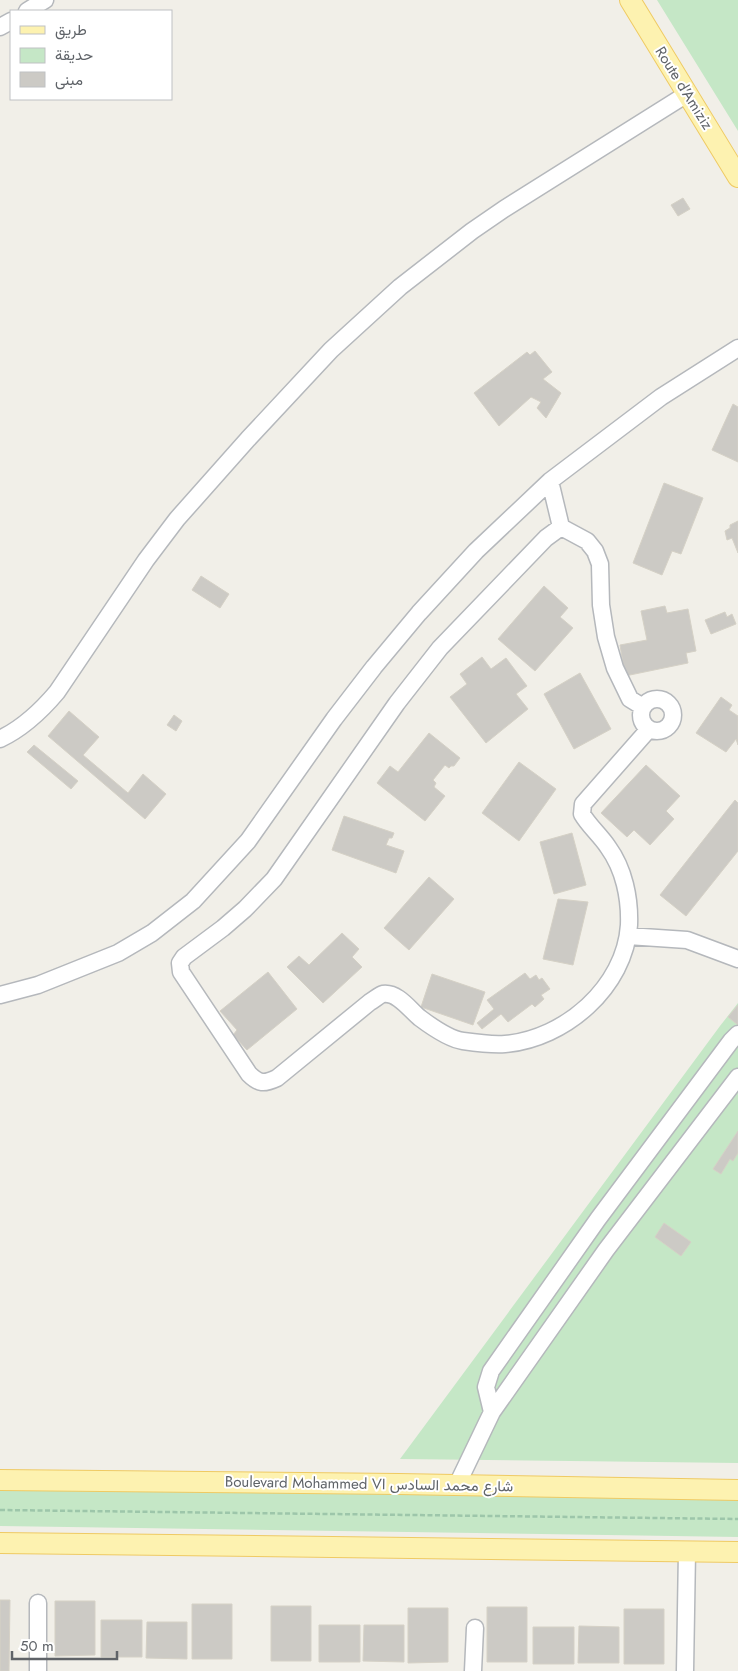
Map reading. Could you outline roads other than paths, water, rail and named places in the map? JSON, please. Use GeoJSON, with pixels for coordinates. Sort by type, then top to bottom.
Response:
{"type":"FeatureCollection","features":[{"type":"Feature","properties":{"kind":"main road","name":"Route d'Amiziz"},"geometry":{"type":"LineString","coordinates":[[630,0],[738,177]]}},
{"type":"Feature","properties":{"kind":"main road","name":"Boulevard Mohammed VI شارع محمد السادس"},"geometry":{"type":"LineString","coordinates":[[0,1480],[738,1490]]}},
{"type":"Feature","properties":{"kind":"main road"},"geometry":{"type":"LineString","coordinates":[[0,1543],[738,1552]]}},
{"type":"Feature","properties":{"kind":"street"},"geometry":{"type":"LineString","coordinates":[[29,10],[45,0]]}},
{"type":"Feature","properties":{"kind":"street"},"geometry":{"type":"LineString","coordinates":[[0,739],[28,721],[44,708],[58,692],[146,560],[177,519],[331,350],[400,287],[472,231],[687,94]]}},
{"type":"Feature","properties":{"kind":"street"},"geometry":{"type":"LineString","coordinates":[[0,996],[38,985],[118,953],[152,933],[193,901],[248,841],[334,719],[374,667],[419,613],[476,551],[550,481],[661,397],[738,348]]}},
{"type":"Feature","properties":{"kind":"street"},"geometry":{"type":"LineString","coordinates":[[550,481],[561,527],[587,541],[595,551],[600,564],[606,637],[615,668],[630,699],[643,707]]}},
{"type":"Feature","properties":{"kind":"street"},"geometry":{"type":"LineString","coordinates":[[561,527],[546,538],[440,648],[396,703],[274,879],[245,909],[184,957],[180,963],[181,972],[249,1074],[255,1080],[261,1082],[277,1078],[382,994],[391,995],[402,1000],[421,1018],[442,1032],[460,1040],[485,1044],[505,1044],[538,1036],[557,1028],[595,1000],[622,957],[628,936],[629,913],[626,888],[621,870],[608,847],[582,814],[581,810],[583,804],[649,729]]}},
{"type":"Feature","properties":{"kind":"street"},"geometry":{"type":"LineString","coordinates":[[658,698],[666,700],[672,707],[674,715],[672,724],[666,730],[657,732],[649,729],[643,723],[641,715],[643,707],[649,700],[658,698]]}},
{"type":"Feature","properties":{"kind":"street"},"geometry":{"type":"LineString","coordinates":[[628,936],[687,940],[738,959]]}},
{"type":"Feature","properties":{"kind":"street"},"geometry":{"type":"LineString","coordinates":[[492,1412],[486,1387],[491,1371],[598,1219],[738,1034]]}},
{"type":"Feature","properties":{"kind":"street"},"geometry":{"type":"LineString","coordinates":[[457,1485],[492,1412],[606,1250],[738,1076]]}},
{"type":"Feature","properties":{"kind":"street"},"geometry":{"type":"LineString","coordinates":[[685,1671],[687,1551]]}},
{"type":"Feature","properties":{"kind":"street"},"geometry":{"type":"LineString","coordinates":[[38,1603],[38,1671]]}},
{"type":"Feature","properties":{"kind":"street"},"geometry":{"type":"LineString","coordinates":[[473,1671],[475,1628]]}}]}
